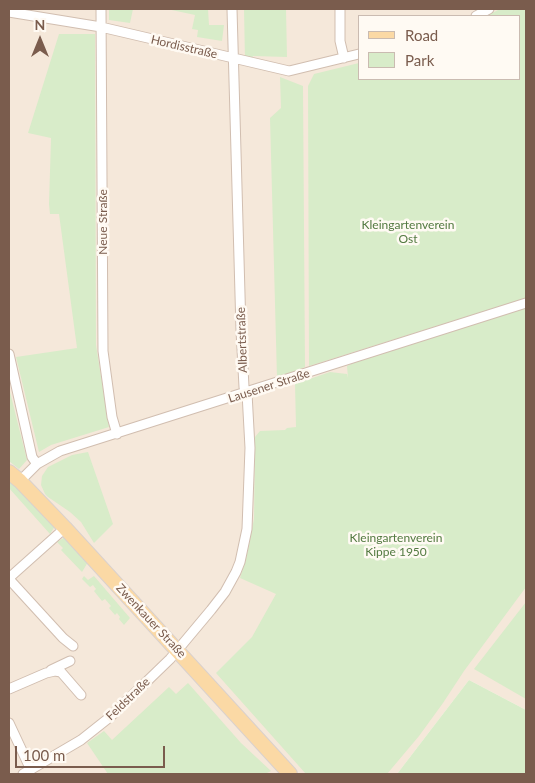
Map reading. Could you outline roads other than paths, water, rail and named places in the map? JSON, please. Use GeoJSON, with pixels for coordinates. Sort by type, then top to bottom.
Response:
{"type":"FeatureCollection","features":[{"type":"Feature","properties":{"kind":"main road","name":"Zwenkauer Straße"},"geometry":{"type":"LineString","coordinates":[[14,477],[65,528],[290,774]]}},
{"type":"Feature","properties":{"kind":"street","name":"Neue Straße"},"geometry":{"type":"LineString","coordinates":[[102,9],[103,351],[112,417],[117,434]]}},
{"type":"Feature","properties":{"kind":"street","name":"Albertstraße"},"geometry":{"type":"LineString","coordinates":[[177,650],[225,592],[240,562],[246,537],[250,448],[241,330],[232,9]]}},
{"type":"Feature","properties":{"kind":"street"},"geometry":{"type":"LineString","coordinates":[[340,9],[340,41],[344,58]]}},
{"type":"Feature","properties":{"kind":"street"},"geometry":{"type":"LineString","coordinates":[[478,15],[489,9]]}},
{"type":"Feature","properties":{"kind":"street","name":"Hordisstraße"},"geometry":{"type":"LineString","coordinates":[[9,12],[101,27],[289,71],[358,54]]}},
{"type":"Feature","properties":{"kind":"street","name":"Lausener Straße"},"geometry":{"type":"LineString","coordinates":[[14,477],[60,451],[526,303]]}},
{"type":"Feature","properties":{"kind":"street"},"geometry":{"type":"LineString","coordinates":[[9,354],[32,457],[37,464]]}},
{"type":"Feature","properties":{"kind":"street"},"geometry":{"type":"LineString","coordinates":[[65,528],[9,579],[63,638],[73,646]]}},
{"type":"Feature","properties":{"kind":"street","name":"Feldstraße"},"geometry":{"type":"LineString","coordinates":[[27,772],[94,731],[170,659],[177,650]]}},
{"type":"Feature","properties":{"kind":"street"},"geometry":{"type":"LineString","coordinates":[[9,689],[70,661]]}},
{"type":"Feature","properties":{"kind":"street"},"geometry":{"type":"LineString","coordinates":[[46,673],[61,672],[81,695]]}},
{"type":"Feature","properties":{"kind":"street"},"geometry":{"type":"LineString","coordinates":[[9,723],[27,772]]}},
{"type":"Feature","properties":{"kind":"park label","name":"Kleingartenverein Ost"},"geometry":{"type":"Point","coordinates":[408,232]}},
{"type":"Feature","properties":{"kind":"park label","name":"Kleingartenverein Kippe 1950"},"geometry":{"type":"Point","coordinates":[396,545]}}]}
